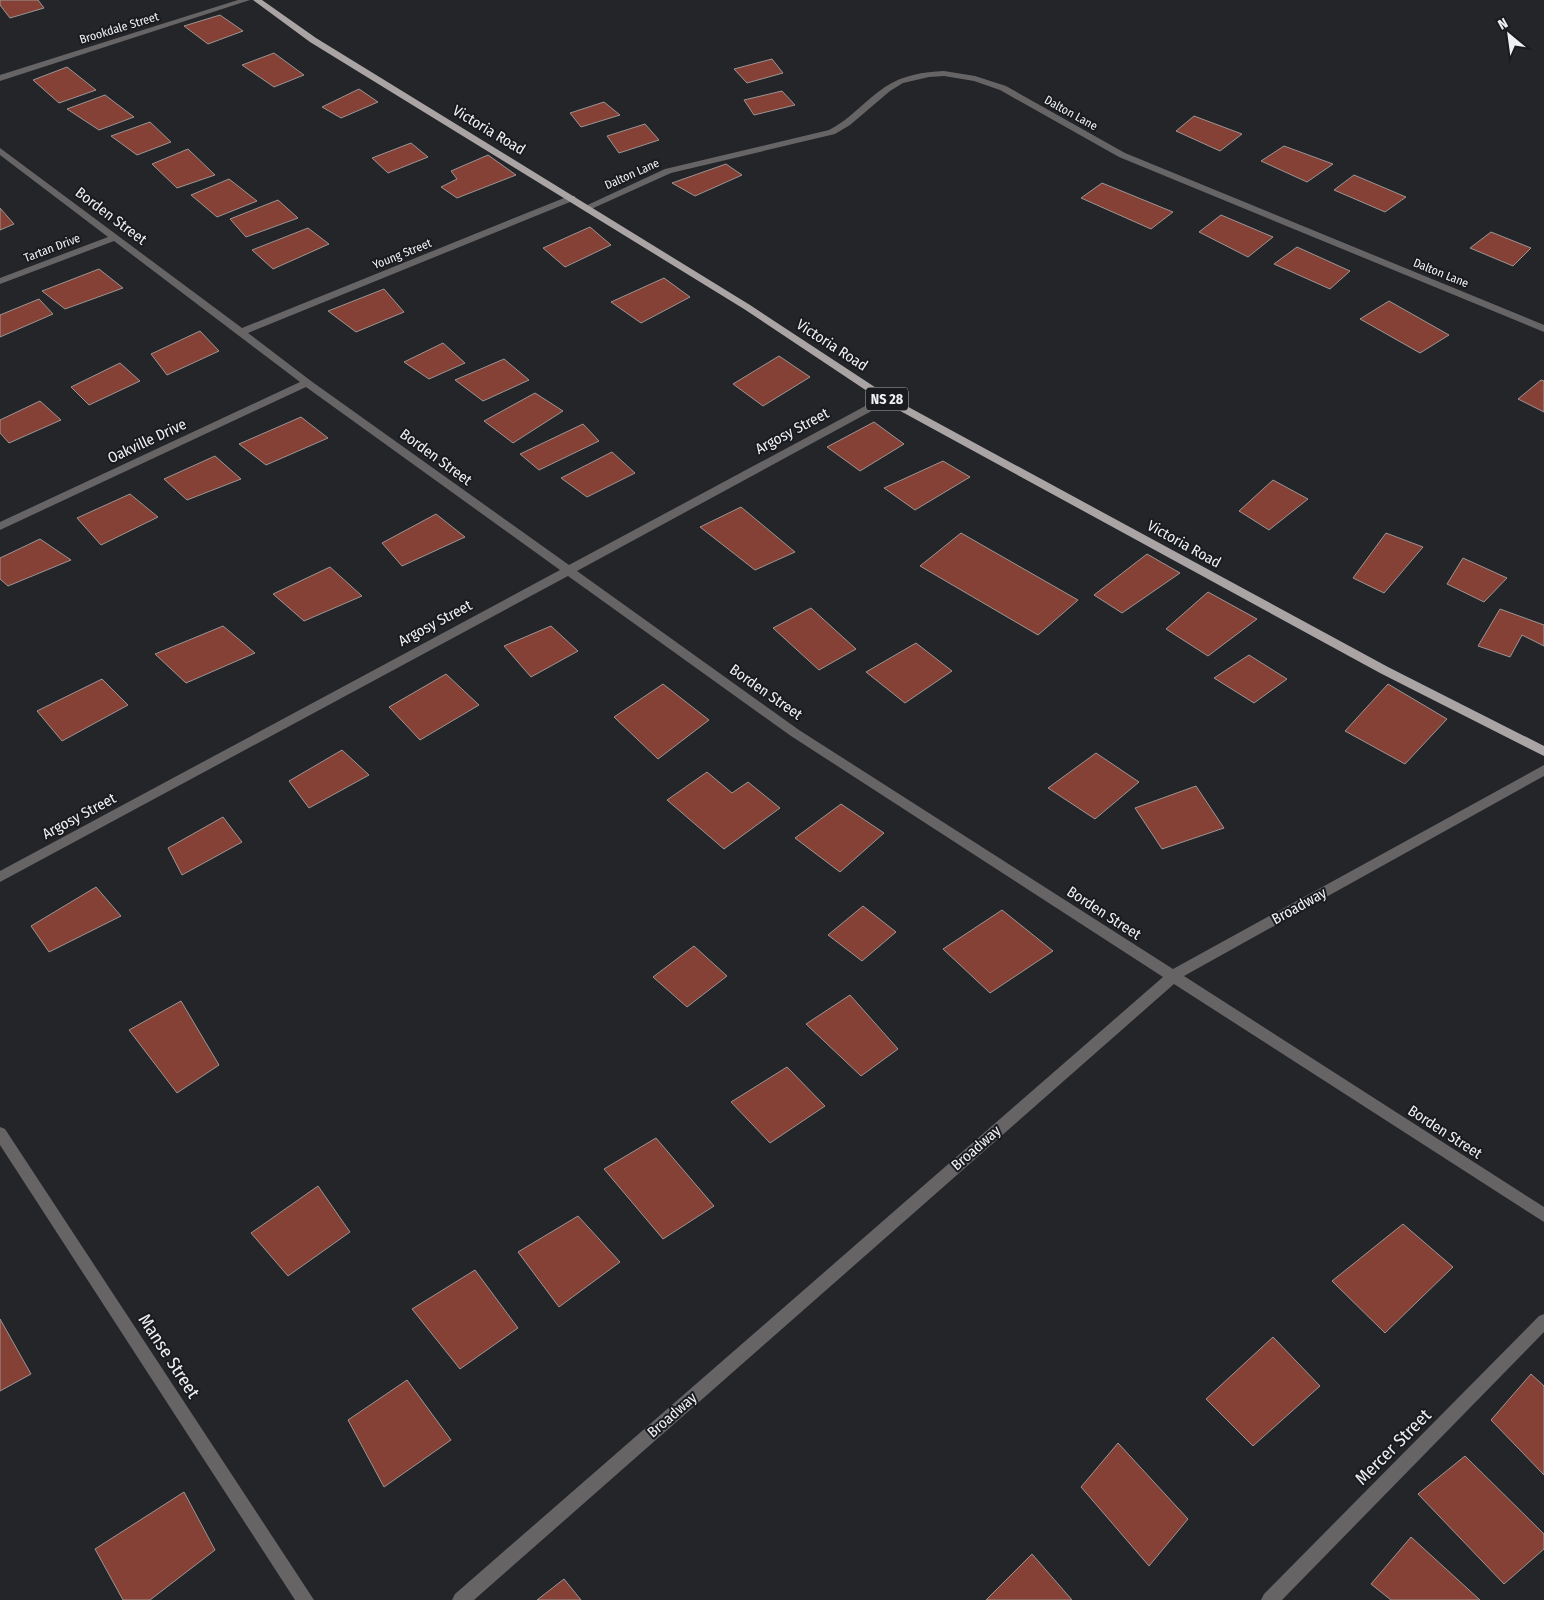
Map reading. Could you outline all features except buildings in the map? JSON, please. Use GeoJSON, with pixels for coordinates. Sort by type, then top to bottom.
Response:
{"type":"FeatureCollection","features":[{"type":"Feature","properties":{"kind":"main road","name":"Victoria Road"},"geometry":{"type":"LineString","coordinates":[[257,0],[313,40],[746,307],[886,399],[1384,670],[1544,751]]}},
{"type":"Feature","properties":{"kind":"street","name":"Brookdale Street"},"geometry":{"type":"LineString","coordinates":[[0,78],[246,0]]}},
{"type":"Feature","properties":{"kind":"street","name":"Dalton Lane"},"geometry":{"type":"LineString","coordinates":[[586,208],[668,171],[842,128],[888,88],[906,79],[932,75],[957,75],[982,80],[1003,88],[1053,118],[1130,159],[1544,329]]}},
{"type":"Feature","properties":{"kind":"street","name":"Borden Street"},"geometry":{"type":"LineString","coordinates":[[0,151],[113,238],[242,332],[307,384],[794,733],[1544,1214]]}},
{"type":"Feature","properties":{"kind":"street","name":"Young Street"},"geometry":{"type":"LineString","coordinates":[[242,332],[572,198]]}},
{"type":"Feature","properties":{"kind":"street","name":"Tartan Drive"},"geometry":{"type":"LineString","coordinates":[[0,281],[113,238]]}},
{"type":"Feature","properties":{"kind":"street","name":"Oakville Drive"},"geometry":{"type":"LineString","coordinates":[[0,526],[307,384]]}},
{"type":"Feature","properties":{"kind":"street","name":"Argosy Street"},"geometry":{"type":"LineString","coordinates":[[0,877],[886,399]]}},
{"type":"Feature","properties":{"kind":"street","name":"Broadway"},"geometry":{"type":"LineString","coordinates":[[461,1600],[1173,976],[1544,770]]}},
{"type":"Feature","properties":{"kind":"street","name":"Manse Street"},"geometry":{"type":"LineString","coordinates":[[0,1133],[305,1600]]}},
{"type":"Feature","properties":{"kind":"street","name":"Mercer Street"},"geometry":{"type":"LineString","coordinates":[[1270,1600],[1544,1321]]}}]}
